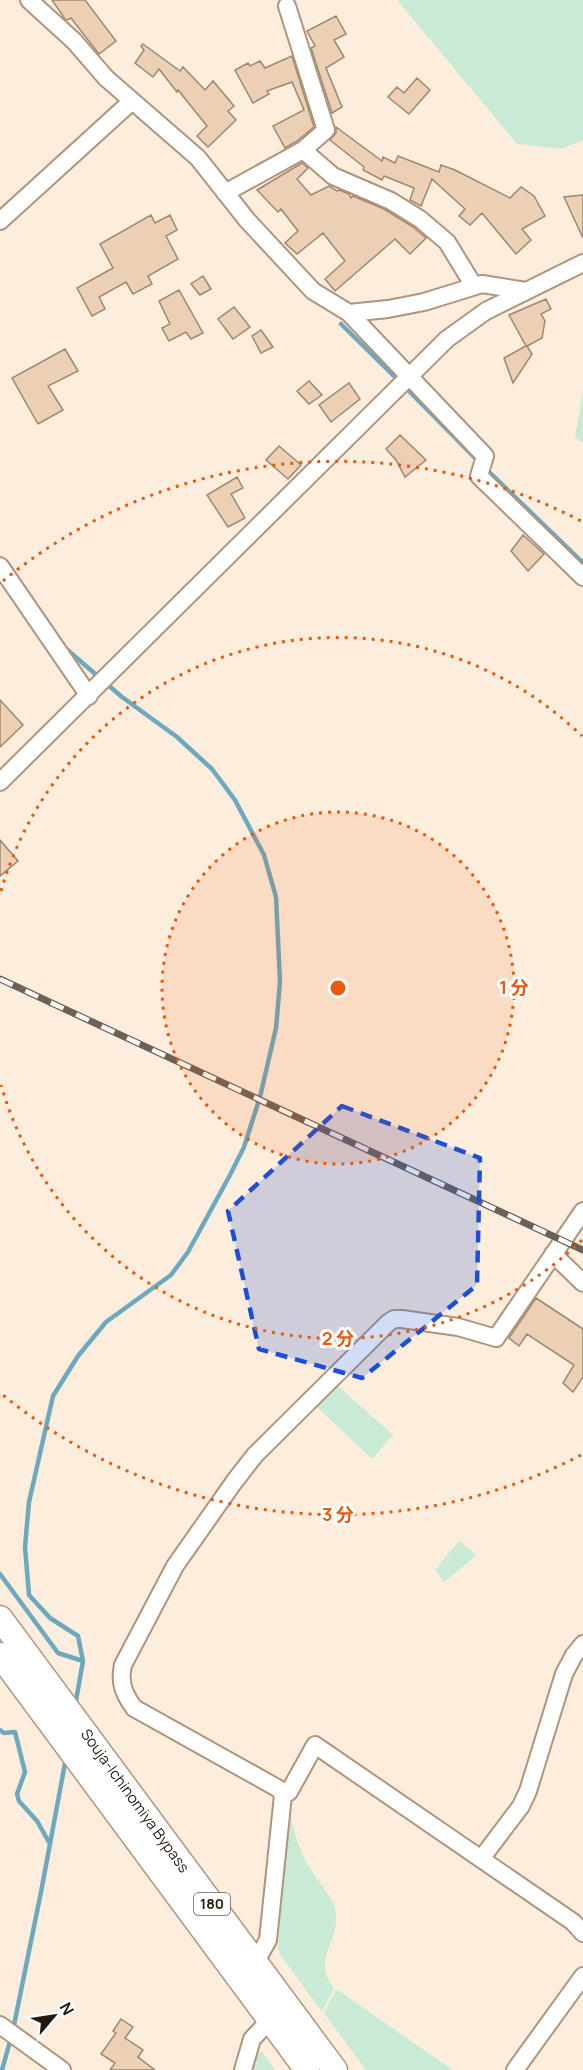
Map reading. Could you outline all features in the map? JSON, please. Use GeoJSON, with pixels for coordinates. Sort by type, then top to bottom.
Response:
{"type":"FeatureCollection","features":[{"type":"Feature","properties":{"kind":"highway","name":"Souja-Ichinomiya Bypass"},"geometry":{"type":"LineString","coordinates":[[0,1618],[89,1738],[257,1978],[270,2020],[307,2070]]}},
{"type":"Feature","properties":{"kind":"highway","name":"Souja-Ichinomiya Bypass"},"geometry":{"type":"LineString","coordinates":[[0,1655],[84,1770],[335,2070]]}},
{"type":"Feature","properties":{"kind":"street"},"geometry":{"type":"LineString","coordinates":[[29,0],[74,41],[95,67],[198,158],[247,220],[313,291],[349,312],[404,380],[485,456],[479,476],[583,577]]}},
{"type":"Feature","properties":{"kind":"street"},"geometry":{"type":"LineString","coordinates":[[225,193],[303,150],[326,130],[287,6]]}},
{"type":"Feature","properties":{"kind":"street"},"geometry":{"type":"LineString","coordinates":[[0,220],[132,101]]}},
{"type":"Feature","properties":{"kind":"street"},"geometry":{"type":"LineString","coordinates":[[303,150],[333,176],[391,201],[420,219],[447,242],[474,286]]}},
{"type":"Feature","properties":{"kind":"street"},"geometry":{"type":"LineString","coordinates":[[0,782],[404,380],[465,325],[576,266]]}},
{"type":"Feature","properties":{"kind":"street"},"geometry":{"type":"LineString","coordinates":[[349,312],[415,304],[482,284],[526,291]]}},
{"type":"Feature","properties":{"kind":"street"},"geometry":{"type":"LineString","coordinates":[[0,566],[91,693]]}},
{"type":"Feature","properties":{"kind":"street"},"geometry":{"type":"LineString","coordinates":[[257,1978],[268,1940],[283,1795],[279,1789],[135,1708],[122,1687],[121,1674],[140,1631],[175,1566],[255,1455],[387,1323],[394,1319],[458,1327],[496,1338],[583,1211]]}},
{"type":"Feature","properties":{"kind":"street"},"geometry":{"type":"LineString","coordinates":[[553,1254],[583,1283]]}},
{"type":"Feature","properties":{"kind":"street"},"geometry":{"type":"LineString","coordinates":[[481,1859],[524,1798],[564,1674],[583,1644]]}},
{"type":"Feature","properties":{"kind":"street"},"geometry":{"type":"LineString","coordinates":[[283,1795],[289,1792],[315,1745],[573,1922],[583,1933]]}},
{"type":"Feature","properties":{"kind":"street"},"geometry":{"type":"LineString","coordinates":[[515,2070],[583,1976]]}},
{"type":"Feature","properties":{"kind":"street"},"geometry":{"type":"LineString","coordinates":[[243,2070],[252,2039],[270,2020]]}},
{"type":"Feature","properties":{"kind":"street"},"geometry":{"type":"LineString","coordinates":[[0,2025],[62,2070]]}},
{"type":"Feature","properties":{"kind":"highlighted area"},"geometry":{"type":"Polygon","coordinates":[[[342,1106],[480,1158],[477,1285],[362,1378],[259,1349],[228,1211],[342,1106]]]}},
{"type":"Feature","properties":{"kind":"green space"},"geometry":{"type":"Polygon","coordinates":[[[397,0],[583,0],[583,140],[561,149],[517,144],[397,0]]]}},
{"type":"Feature","properties":{"kind":"green space"},"geometry":{"type":"Polygon","coordinates":[[[583,391],[583,443],[575,437],[583,391]]]}},
{"type":"Feature","properties":{"kind":"green space"},"geometry":{"type":"Polygon","coordinates":[[[337,1385],[393,1435],[372,1459],[317,1407],[337,1385]]]}},
{"type":"Feature","properties":{"kind":"green space"},"geometry":{"type":"Polygon","coordinates":[[[459,1541],[477,1555],[444,1582],[435,1570],[459,1541]]]}},
{"type":"Feature","properties":{"kind":"green space"},"geometry":{"type":"Polygon","coordinates":[[[289,1805],[294,1830],[303,1855],[330,1897],[336,1914],[334,1934],[325,1960],[328,1978],[334,1988],[322,2012],[281,1956],[278,1948],[280,1908],[278,1905],[289,1805]]]}},
{"type":"Feature","properties":{"kind":"green space"},"geometry":{"type":"Polygon","coordinates":[[[336,1989],[453,2070],[366,2070],[324,2013],[336,1989]]]}},
{"type":"Feature","properties":{"kind":"green space"},"geometry":{"type":"Polygon","coordinates":[[[262,2051],[275,2070],[255,2070],[253,2066],[257,2063],[253,2057],[262,2051]]]}},
{"type":"Feature","properties":{"kind":"building"},"geometry":{"type":"Polygon","coordinates":[[[52,0],[85,0],[116,41],[99,54],[71,18],[65,19],[52,0]]]}},
{"type":"Feature","properties":{"kind":"building"},"geometry":{"type":"Polygon","coordinates":[[[336,16],[346,34],[334,40],[344,57],[326,68],[342,107],[332,113],[311,48],[315,46],[307,31],[336,16]]]}},
{"type":"Feature","properties":{"kind":"building"},"geometry":{"type":"Polygon","coordinates":[[[143,44],[180,71],[183,67],[205,90],[213,81],[234,106],[228,111],[236,120],[208,147],[197,136],[207,126],[178,90],[177,92],[159,69],[153,77],[135,63],[144,50],[141,46],[143,44]]]}},
{"type":"Feature","properties":{"kind":"building"},"geometry":{"type":"Polygon","coordinates":[[[292,56],[314,127],[285,148],[273,126],[304,110],[292,82],[267,91],[269,94],[253,103],[235,70],[248,63],[250,66],[260,61],[265,68],[292,56]]]}},
{"type":"Feature","properties":{"kind":"building"},"geometry":{"type":"Polygon","coordinates":[[[417,78],[430,90],[409,114],[388,97],[397,87],[404,93],[417,78]]]}},
{"type":"Feature","properties":{"kind":"building"},"geometry":{"type":"Polygon","coordinates":[[[336,127],[382,161],[383,157],[395,163],[398,156],[439,172],[441,165],[510,198],[521,187],[534,196],[545,216],[522,229],[531,240],[516,254],[482,213],[470,225],[459,216],[465,209],[432,179],[421,206],[410,200],[414,188],[384,176],[382,180],[363,170],[364,167],[330,140],[336,133],[336,127]]]}},
{"type":"Feature","properties":{"kind":"building"},"geometry":{"type":"Polygon","coordinates":[[[302,163],[308,168],[297,179],[311,195],[329,186],[349,194],[351,198],[353,196],[384,209],[426,238],[410,254],[395,239],[335,291],[325,279],[345,261],[323,233],[297,254],[285,243],[298,231],[281,209],[278,212],[257,190],[302,163]]]}},
{"type":"Feature","properties":{"kind":"building"},"geometry":{"type":"Polygon","coordinates":[[[583,195],[583,238],[564,197],[583,195]]]}},
{"type":"Feature","properties":{"kind":"building"},"geometry":{"type":"Polygon","coordinates":[[[151,215],[155,223],[170,215],[177,230],[166,236],[178,259],[148,276],[152,284],[133,294],[126,282],[99,297],[105,309],[92,316],[77,288],[113,268],[100,244],[151,215]]]}},
{"type":"Feature","properties":{"kind":"building"},"geometry":{"type":"Polygon","coordinates":[[[203,276],[211,289],[200,295],[191,284],[203,276]]]}},
{"type":"Feature","properties":{"kind":"building"},"geometry":{"type":"Polygon","coordinates":[[[179,290],[203,333],[191,339],[186,332],[169,341],[162,328],[170,324],[159,301],[179,290]]]}},
{"type":"Feature","properties":{"kind":"building"},"geometry":{"type":"Polygon","coordinates":[[[546,299],[551,309],[541,314],[545,321],[542,338],[527,346],[532,354],[513,383],[504,358],[526,346],[509,315],[546,299]]]}},
{"type":"Feature","properties":{"kind":"building"},"geometry":{"type":"Polygon","coordinates":[[[234,307],[250,327],[233,339],[218,319],[234,307]]]}},
{"type":"Feature","properties":{"kind":"building"},"geometry":{"type":"Polygon","coordinates":[[[261,330],[273,347],[261,353],[252,336],[261,330]]]}},
{"type":"Feature","properties":{"kind":"building"},"geometry":{"type":"Polygon","coordinates":[[[65,349],[78,371],[48,386],[63,410],[38,424],[12,378],[65,349]]]}},
{"type":"Feature","properties":{"kind":"building"},"geometry":{"type":"Polygon","coordinates":[[[309,381],[322,395],[309,404],[297,391],[309,381]]]}},
{"type":"Feature","properties":{"kind":"building"},"geometry":{"type":"Polygon","coordinates":[[[349,383],[360,399],[331,422],[319,405],[349,383]]]}},
{"type":"Feature","properties":{"kind":"building"},"geometry":{"type":"Polygon","coordinates":[[[400,435],[426,460],[405,477],[396,460],[386,449],[400,435]]]}},
{"type":"Feature","properties":{"kind":"building"},"geometry":{"type":"Polygon","coordinates":[[[279,446],[301,465],[288,479],[266,460],[279,446]]]}},
{"type":"Feature","properties":{"kind":"building"},"geometry":{"type":"Polygon","coordinates":[[[237,477],[243,488],[231,494],[245,518],[228,527],[207,495],[237,477]]]}},
{"type":"Feature","properties":{"kind":"building"},"geometry":{"type":"Polygon","coordinates":[[[523,535],[544,554],[528,571],[511,551],[523,535]]]}},
{"type":"Feature","properties":{"kind":"building"},"geometry":{"type":"Polygon","coordinates":[[[0,700],[23,725],[0,747],[0,700]]]}},
{"type":"Feature","properties":{"kind":"building"},"geometry":{"type":"Polygon","coordinates":[[[0,840],[18,861],[0,876],[0,840]]]}},
{"type":"Feature","properties":{"kind":"building"},"geometry":{"type":"Polygon","coordinates":[[[536,1298],[583,1329],[583,1377],[573,1392],[563,1383],[574,1365],[527,1334],[519,1346],[509,1338],[536,1298]]]}},
{"type":"Feature","properties":{"kind":"building"},"geometry":{"type":"Polygon","coordinates":[[[121,2019],[133,2027],[125,2038],[143,2050],[138,2057],[155,2070],[110,2070],[115,2063],[101,2054],[116,2033],[113,2031],[121,2019]]]}},
{"type":"Feature","properties":{"kind":"waterway"},"geometry":{"type":"LineString","coordinates":[[341,324],[399,381]]}},
{"type":"Feature","properties":{"kind":"waterway"},"geometry":{"type":"LineString","coordinates":[[405,387],[479,462]]}},
{"type":"Feature","properties":{"kind":"waterway"},"geometry":{"type":"LineString","coordinates":[[485,468],[583,563]]}},
{"type":"Feature","properties":{"kind":"waterway"},"geometry":{"type":"LineString","coordinates":[[64,647],[122,697],[177,737],[212,769],[235,800],[264,855],[276,897],[280,982],[276,1028],[260,1097],[244,1147],[188,1252],[171,1275],[106,1322],[78,1356],[53,1396],[29,1502],[25,1547],[29,1595],[50,1618],[78,1636],[83,1661],[75,1706]]}},
{"type":"Feature","properties":{"kind":"waterway"},"geometry":{"type":"LineString","coordinates":[[0,1574],[58,1653],[83,1661]]}},
{"type":"Feature","properties":{"kind":"waterway"},"geometry":{"type":"LineString","coordinates":[[0,1730],[4,1733],[15,1732],[25,1772],[17,1794],[19,1801],[37,1821],[50,1844]]}},
{"type":"Feature","properties":{"kind":"waterway"},"geometry":{"type":"LineString","coordinates":[[13,2030],[66,1758]]}},
{"type":"Feature","properties":{"kind":"waterway"},"geometry":{"type":"LineString","coordinates":[[2,2070],[11,2038]]}},
{"type":"Feature","properties":{"kind":"railway"},"geometry":{"type":"LineString","coordinates":[[0,979],[583,1250]]}}]}
